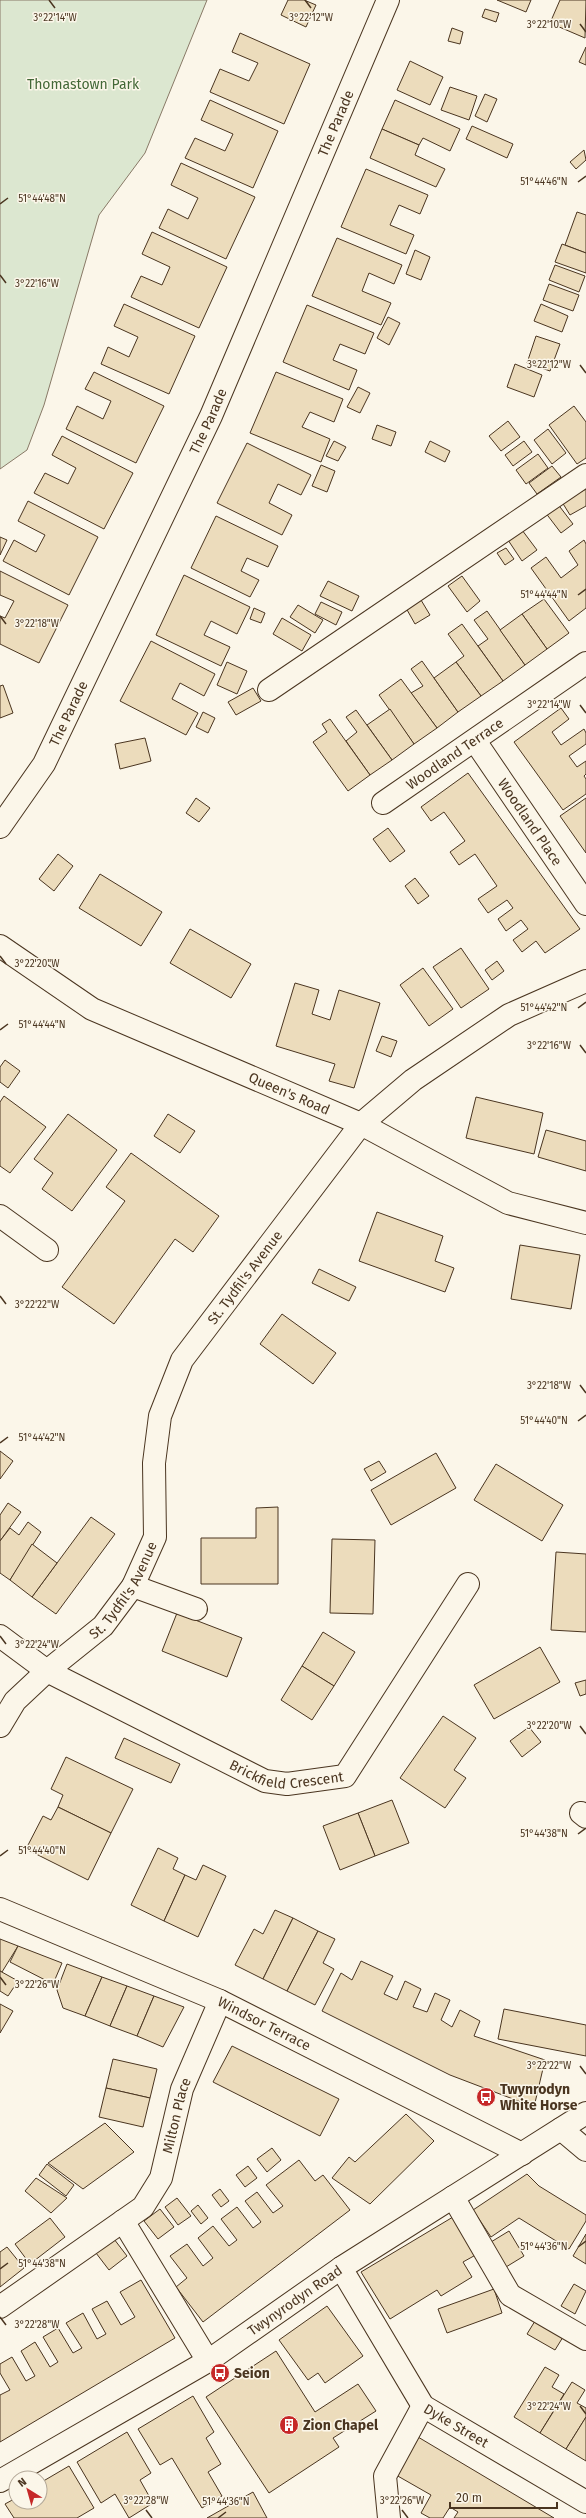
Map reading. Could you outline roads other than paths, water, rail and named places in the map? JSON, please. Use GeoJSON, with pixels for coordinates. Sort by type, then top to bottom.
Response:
{"type":"FeatureCollection","features":[{"type":"Feature","properties":{"kind":"street","name":"The Parade"},"geometry":{"type":"LineString","coordinates":[[0,827],[44,764],[211,416],[388,0]]}},
{"type":"Feature","properties":{"kind":"street"},"geometry":{"type":"LineString","coordinates":[[269,690],[586,475]]}},
{"type":"Feature","properties":{"kind":"street","name":"Woodland Terrace"},"geometry":{"type":"LineString","coordinates":[[383,803],[586,663]]}},
{"type":"Feature","properties":{"kind":"street","name":"Woodland Place"},"geometry":{"type":"LineString","coordinates":[[474,741],[586,904]]}},
{"type":"Feature","properties":{"kind":"street","name":"Queen's Road"},"geometry":{"type":"LineString","coordinates":[[0,946],[92,1009],[361,1124],[508,1203],[586,1223]]}},
{"type":"Feature","properties":{"kind":"street","name":"St. Tydfil's Avenue"},"geometry":{"type":"LineString","coordinates":[[0,1726],[15,1702],[47,1671],[103,1626],[133,1586],[155,1537],[154,1463],[160,1416],[182,1360],[361,1124],[413,1080],[509,1015],[586,981]]}},
{"type":"Feature","properties":{"kind":"street"},"geometry":{"type":"LineString","coordinates":[[0,1216],[47,1250]]}},
{"type":"Feature","properties":{"kind":"street","name":"Brickfield Crescent"},"geometry":{"type":"LineString","coordinates":[[0,1636],[47,1671],[265,1781],[288,1784],[345,1776],[468,1584]]}},
{"type":"Feature","properties":{"kind":"street"},"geometry":{"type":"LineString","coordinates":[[133,1586],[196,1609]]}},
{"type":"Feature","properties":{"kind":"street","name":"Windsor Terrace"},"geometry":{"type":"LineString","coordinates":[[0,1909],[220,2001],[522,2154]]}},
{"type":"Feature","properties":{"kind":"street","name":"Milton Place"},"geometry":{"type":"LineString","coordinates":[[0,2307],[143,2207],[161,2178],[182,2089],[220,2001]]}},
{"type":"Feature","properties":{"kind":"street","name":"Twynyrodyn Road"},"geometry":{"type":"LineString","coordinates":[[0,2481],[208,2360],[341,2268],[586,2113]]}},
{"type":"Feature","properties":{"kind":"street"},"geometry":{"type":"LineString","coordinates":[[560,2130],[586,2150]]}},
{"type":"Feature","properties":{"kind":"street"},"geometry":{"type":"LineString","coordinates":[[453,2197],[510,2295],[586,2339]]}},
{"type":"Feature","properties":{"kind":"street"},"geometry":{"type":"LineString","coordinates":[[123,2221],[208,2360]]}},
{"type":"Feature","properties":{"kind":"street","name":"Dyke Street"},"geometry":{"type":"LineString","coordinates":[[341,2268],[423,2406],[586,2502]]}},
{"type":"Feature","properties":{"kind":"street"},"geometry":{"type":"LineString","coordinates":[[389,2518],[385,2476],[423,2406]]}},
{"type":"Feature","properties":{"kind":"place","name":"Twynrodyn White Horse"},"geometry":{"type":"Point","coordinates":[486,2097]}},
{"type":"Feature","properties":{"kind":"place","name":"Seion"},"geometry":{"type":"Point","coordinates":[220,2373]}},
{"type":"Feature","properties":{"kind":"place","name":"Zion Chapel"},"geometry":{"type":"Point","coordinates":[289,2425]}},
{"type":"Feature","properties":{"kind":"park label","name":"Thomastown Park"},"geometry":{"type":"Point","coordinates":[83,84]}}]}
